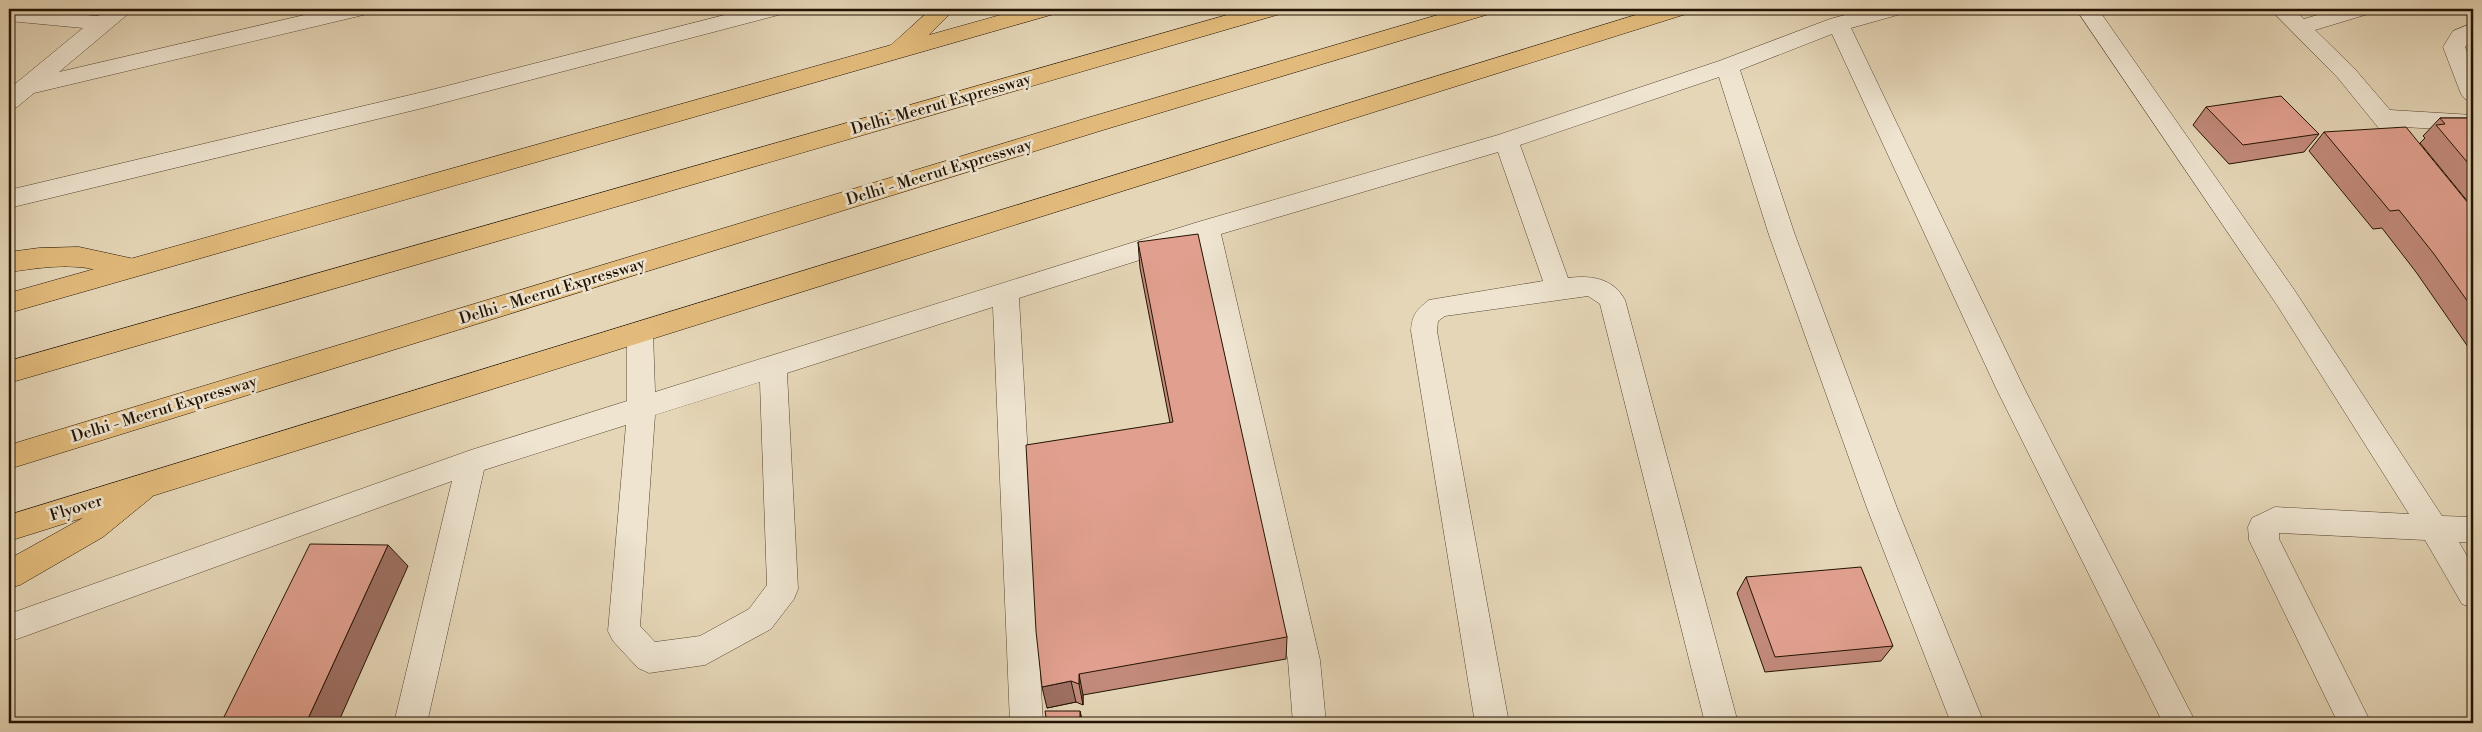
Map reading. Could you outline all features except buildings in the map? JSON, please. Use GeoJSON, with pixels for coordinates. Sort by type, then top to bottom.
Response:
{"type":"FeatureCollection","features":[{"type":"Feature","properties":{"kind":"main road"},"geometry":{"type":"LineString","coordinates":[[896,52],[944,9]]}},
{"type":"Feature","properties":{"kind":"main road"},"geometry":{"type":"LineString","coordinates":[[9,303],[130,267],[896,52],[1019,12],[1046,9]]}},
{"type":"Feature","properties":{"kind":"main road","name":"Delhi-Meerut Expressway"},"geometry":{"type":"LineString","coordinates":[[9,372],[1272,9]]}},
{"type":"Feature","properties":{"kind":"main road","name":"Delhi - Meerut Expressway"},"geometry":{"type":"LineString","coordinates":[[9,457],[1095,124],[1481,9]]}},
{"type":"Feature","properties":{"kind":"main road","name":"Flyover"},"geometry":{"type":"LineString","coordinates":[[9,528],[1678,9]]}},
{"type":"Feature","properties":{"kind":"main road"},"geometry":{"type":"LineString","coordinates":[[9,262],[39,258],[79,257],[130,267]]}},
{"type":"Feature","properties":{"kind":"main road"},"geometry":{"type":"LineString","coordinates":[[9,575],[92,528],[142,488]]}},
{"type":"Feature","properties":{"kind":"street"},"geometry":{"type":"LineString","coordinates":[[17,94],[120,9]]}},
{"type":"Feature","properties":{"kind":"street"},"geometry":{"type":"LineString","coordinates":[[17,94],[359,9]]}},
{"type":"Feature","properties":{"kind":"street"},"geometry":{"type":"LineString","coordinates":[[9,200],[427,99],[774,9]]}},
{"type":"Feature","properties":{"kind":"street"},"geometry":{"type":"LineString","coordinates":[[9,628],[471,462],[1207,229],[1506,141],[1727,66],[1838,24],[1893,9]]}},
{"type":"Feature","properties":{"kind":"street"},"geometry":{"type":"LineString","coordinates":[[2087,9],[2302,319],[2435,528],[2473,594]]}},
{"type":"Feature","properties":{"kind":"street"},"geometry":{"type":"LineString","coordinates":[[2281,9],[2346,72],[2432,177]]}},
{"type":"Feature","properties":{"kind":"street"},"geometry":{"type":"LineString","coordinates":[[2300,27],[2360,9]]}},
{"type":"Feature","properties":{"kind":"street"},"geometry":{"type":"LineString","coordinates":[[9,14],[102,23]]}},
{"type":"Feature","properties":{"kind":"street"},"geometry":{"type":"LineString","coordinates":[[1838,24],[2010,388],[2180,723]]}},
{"type":"Feature","properties":{"kind":"street"},"geometry":{"type":"LineString","coordinates":[[2473,30],[2461,36],[2454,47],[2473,94]]}},
{"type":"Feature","properties":{"kind":"street"},"geometry":{"type":"LineString","coordinates":[[1727,66],[1788,253],[1882,508],[1968,723]]}},
{"type":"Feature","properties":{"kind":"street"},"geometry":{"type":"LineString","coordinates":[[2384,118],[2473,122]]}},
{"type":"Feature","properties":{"kind":"street"},"geometry":{"type":"LineString","coordinates":[[1506,141],[1558,289]]}},
{"type":"Feature","properties":{"kind":"street"},"geometry":{"type":"LineString","coordinates":[[1207,229],[1304,660],[1310,723]]}},
{"type":"Feature","properties":{"kind":"street"},"geometry":{"type":"LineString","coordinates":[[1492,723],[1424,331],[1425,316],[1438,307],[1558,289],[1591,286],[1605,291],[1612,300],[1722,723]]}},
{"type":"Feature","properties":{"kind":"street"},"geometry":{"type":"LineString","coordinates":[[1006,294],[1027,723]]}},
{"type":"Feature","properties":{"kind":"street"},"geometry":{"type":"LineString","coordinates":[[640,332],[641,408],[624,631],[649,658],[705,650],[760,619],[783,589],[773,367]]}},
{"type":"Feature","properties":{"kind":"street"},"geometry":{"type":"LineString","coordinates":[[411,723],[471,462]]}},
{"type":"Feature","properties":{"kind":"street"},"geometry":{"type":"LineString","coordinates":[[2355,723],[2264,540],[2264,527],[2275,520],[2473,530]]}}]}
